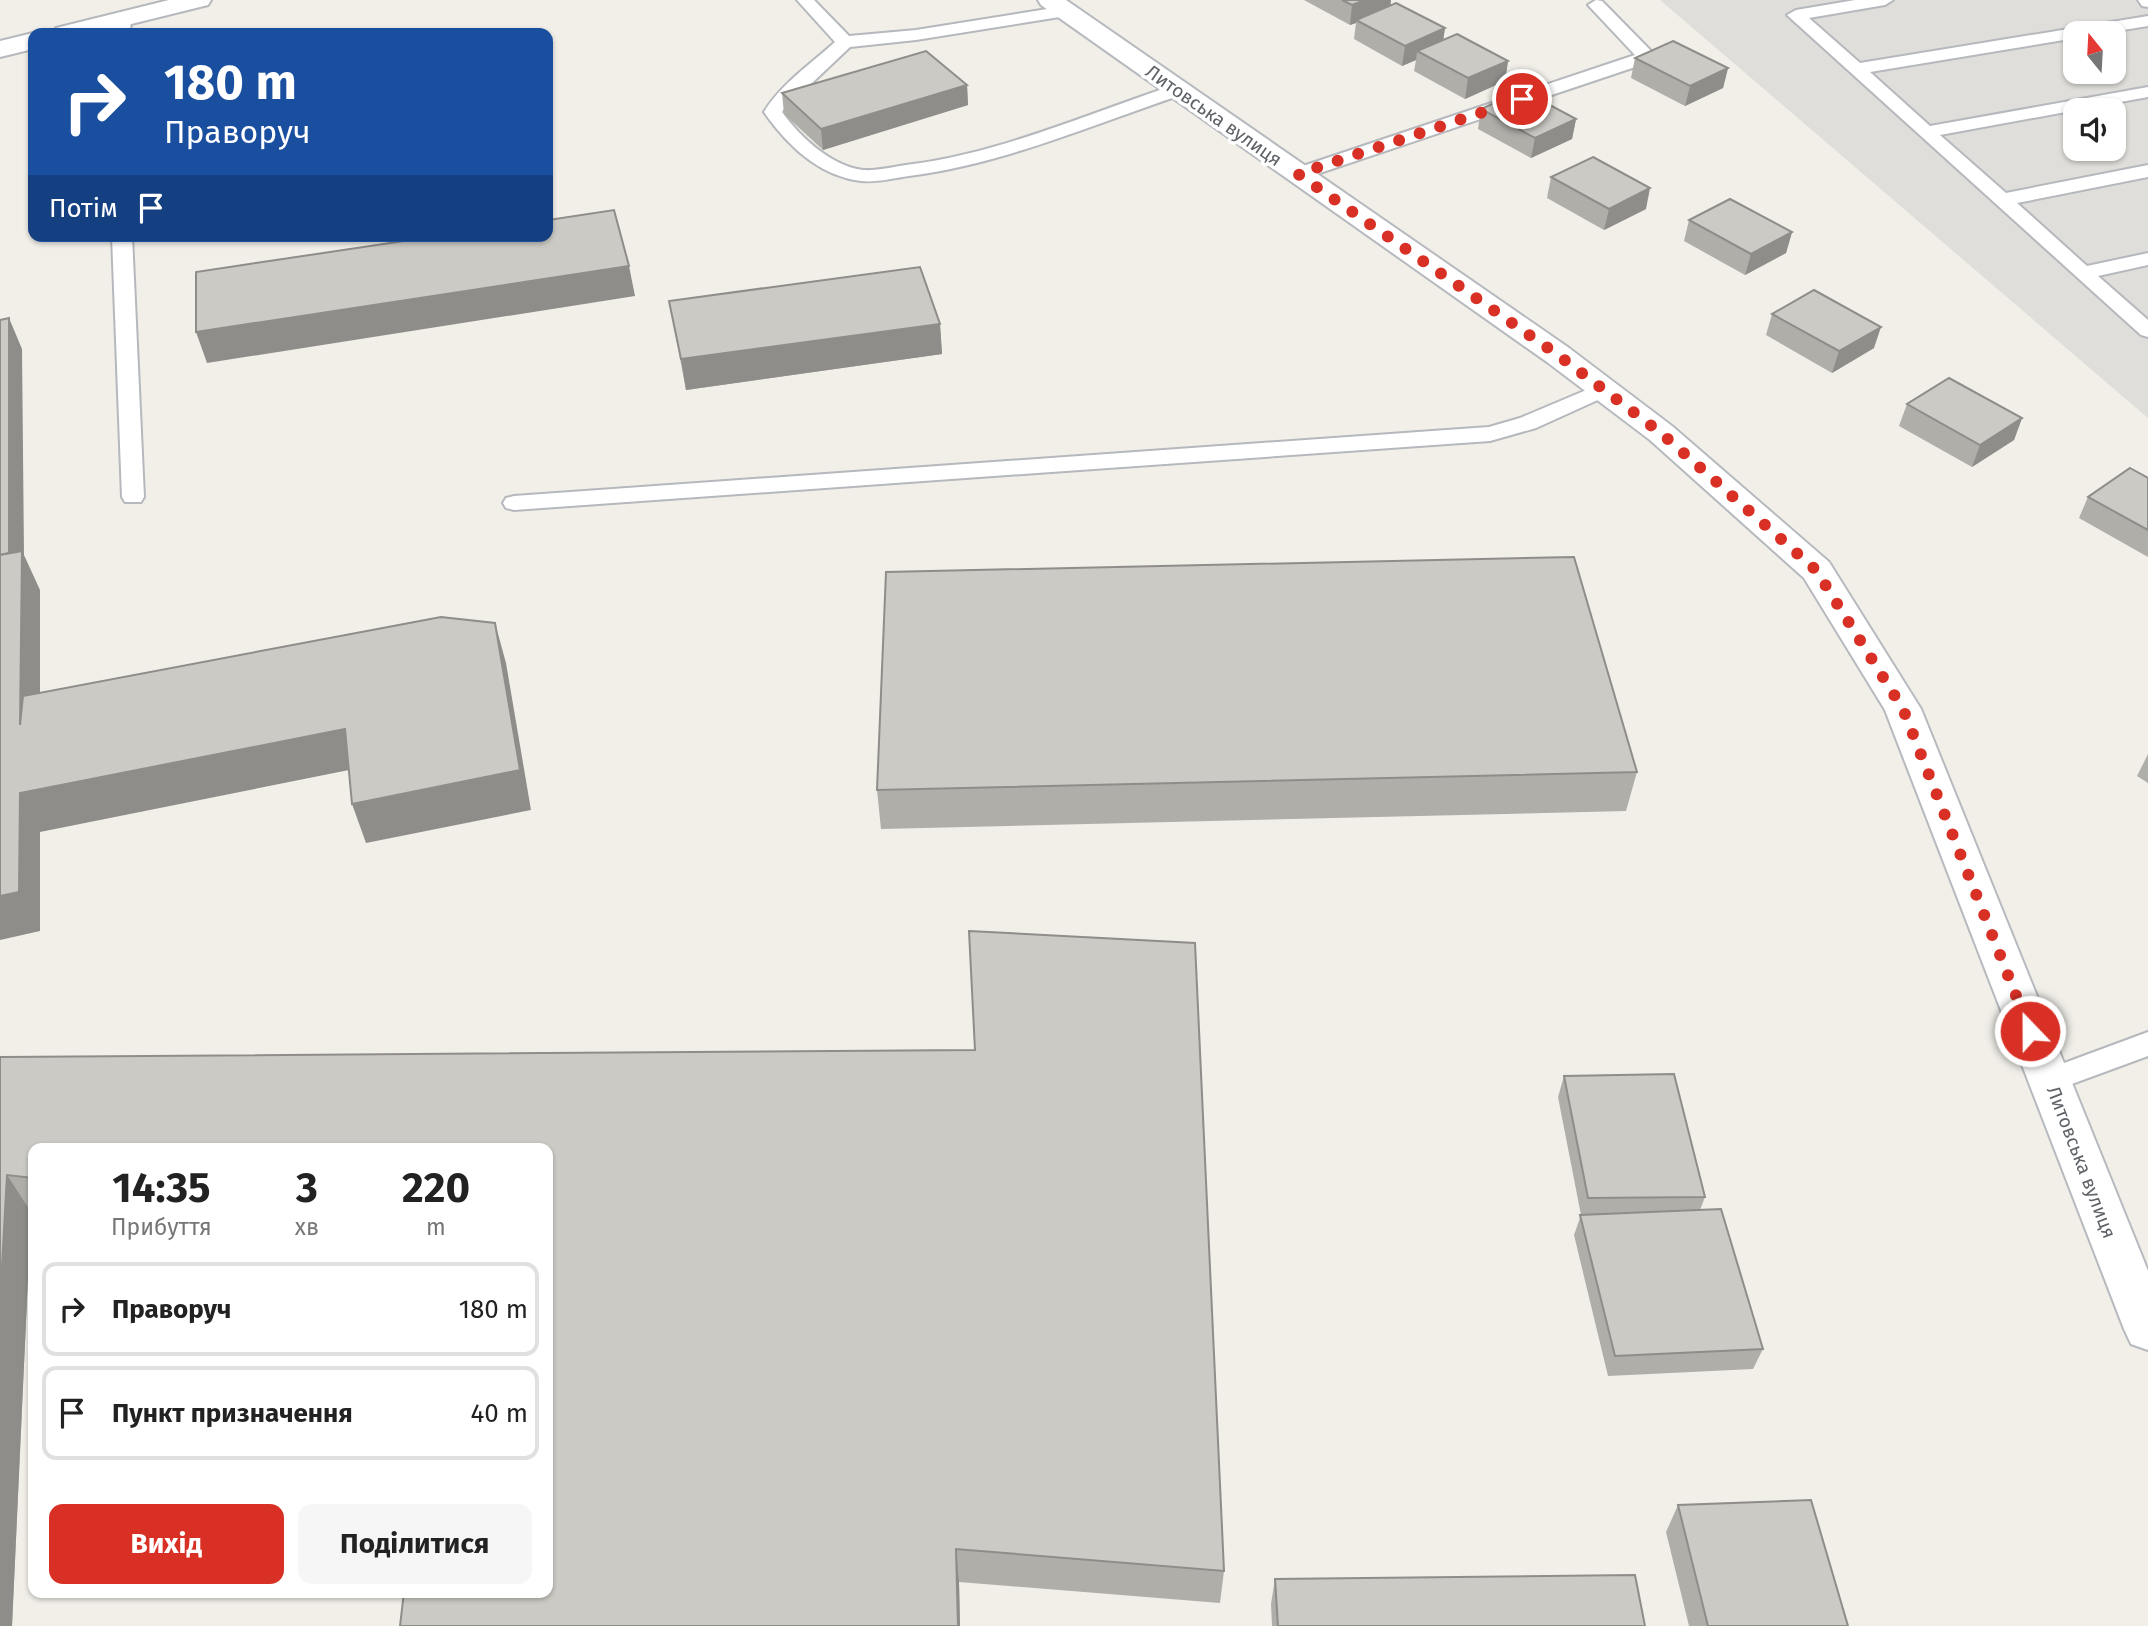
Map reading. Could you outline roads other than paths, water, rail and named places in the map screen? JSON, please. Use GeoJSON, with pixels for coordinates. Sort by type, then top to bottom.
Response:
{"type":"FeatureCollection","features":[{"type":"Feature","properties":{"kind":"street"},"geometry":{"type":"LineString","coordinates":[[122,26],[199,0]]}},
{"type":"Feature","properties":{"kind":"street","name":"Литовська вулиця"},"geometry":{"type":"LineString","coordinates":[[1058,6],[1603,389],[1661,433],[1816,570],[1903,709],[2148,1329]]}},
{"type":"Feature","properties":{"kind":"street"},"geometry":{"type":"LineString","coordinates":[[0,49],[28,42]]}},
{"type":"Feature","properties":{"kind":"lane"},"geometry":{"type":"LineString","coordinates":[[805,0],[845,42]]}},
{"type":"Feature","properties":{"kind":"lane"},"geometry":{"type":"LineString","coordinates":[[1885,0],[1796,15],[2148,331]]}},
{"type":"Feature","properties":{"kind":"lane"},"geometry":{"type":"LineString","coordinates":[[1298,174],[1647,57],[1596,5]]}},
{"type":"Feature","properties":{"kind":"lane"},"geometry":{"type":"LineString","coordinates":[[1058,6],[916,35],[845,42],[806,79],[782,97],[773,112],[785,131],[815,157],[858,176],[914,171],[987,154],[1178,90]]}},
{"type":"Feature","properties":{"kind":"lane"},"geometry":{"type":"LineString","coordinates":[[1856,69],[2148,21]]}},
{"type":"Feature","properties":{"kind":"lane"},"geometry":{"type":"LineString","coordinates":[[1926,132],[2148,92]]}},
{"type":"Feature","properties":{"kind":"lane"},"geometry":{"type":"LineString","coordinates":[[2002,200],[2148,171]]}},
{"type":"Feature","properties":{"kind":"lane"},"geometry":{"type":"LineString","coordinates":[[122,242],[133,498]]}},
{"type":"Feature","properties":{"kind":"lane"},"geometry":{"type":"LineString","coordinates":[[2084,273],[2148,259]]}},
{"type":"Feature","properties":{"kind":"lane"},"geometry":{"type":"LineString","coordinates":[[514,503],[1490,434],[1528,423],[1603,389]]}},
{"type":"Feature","properties":{"kind":"lane"},"geometry":{"type":"LineString","coordinates":[[2050,1080],[2148,1044]]}}]}
